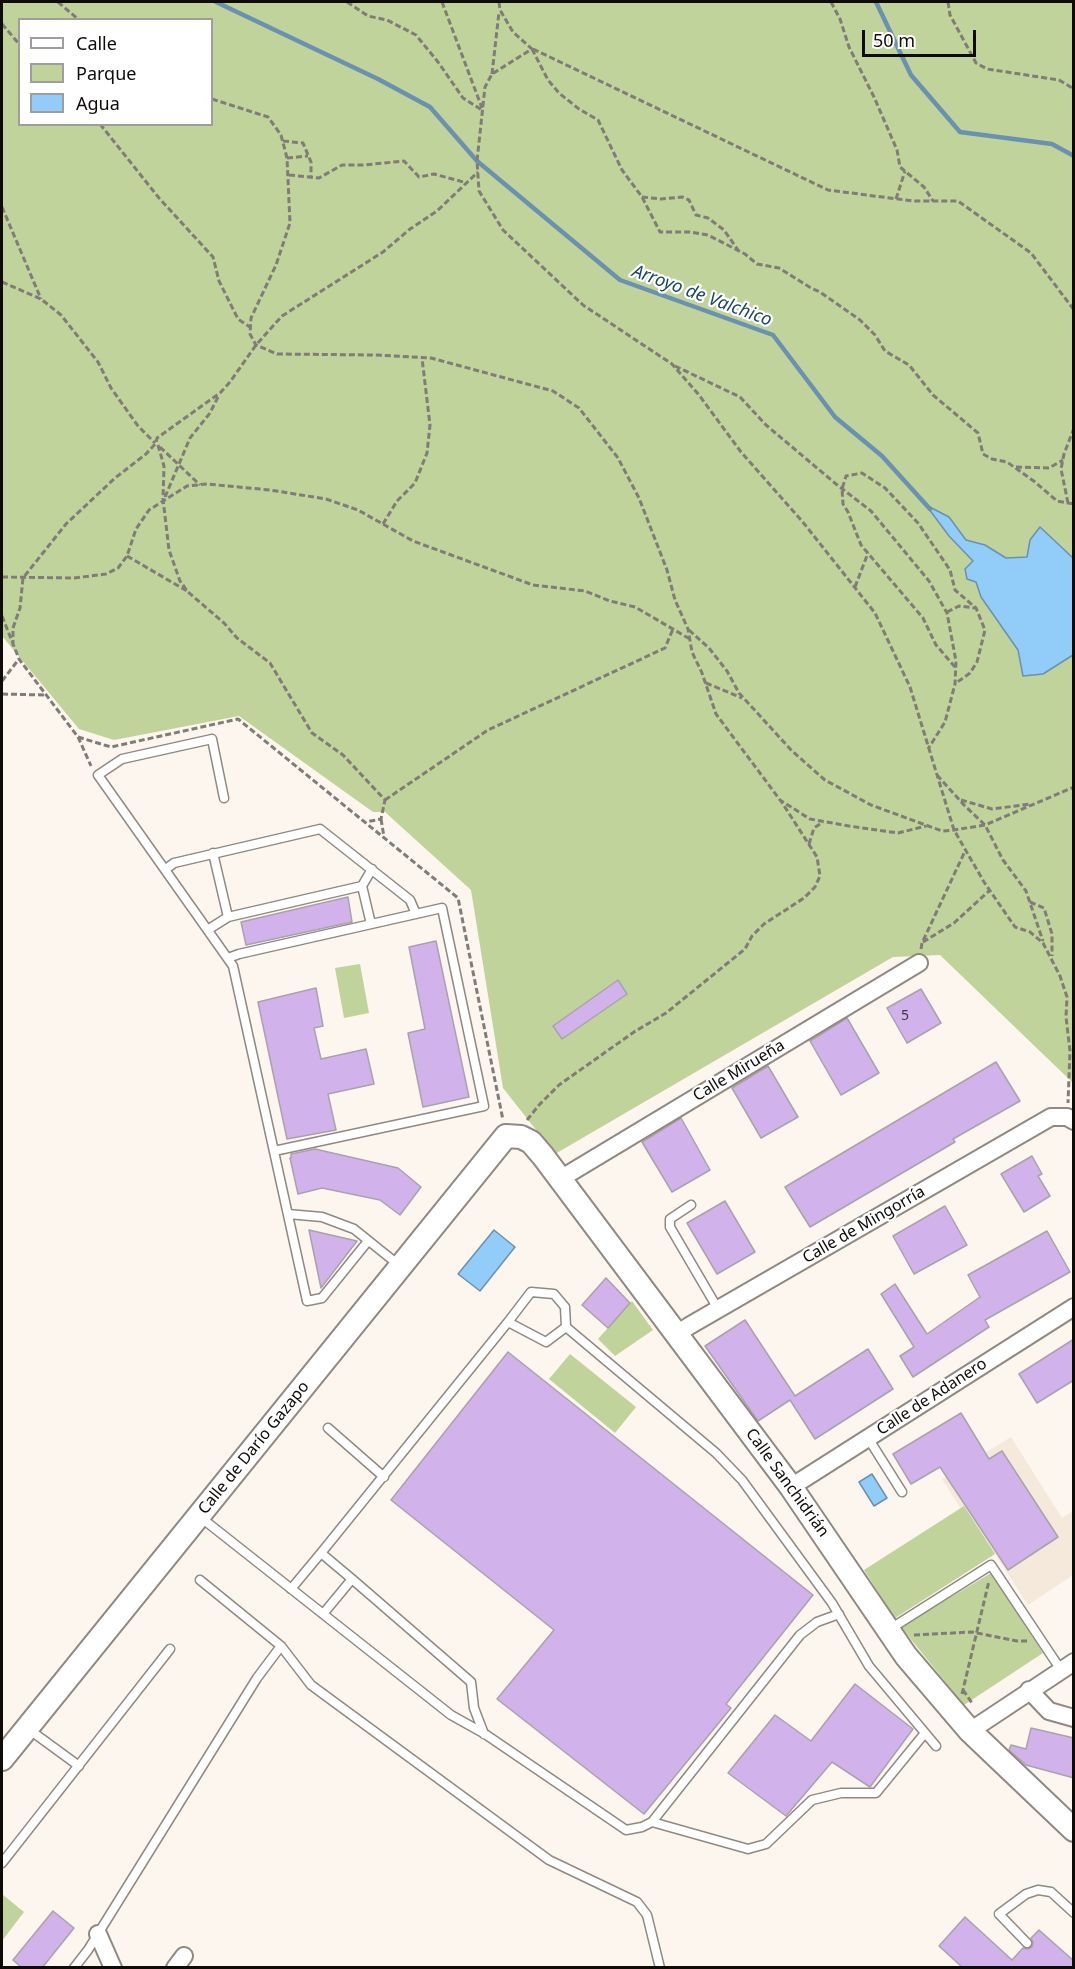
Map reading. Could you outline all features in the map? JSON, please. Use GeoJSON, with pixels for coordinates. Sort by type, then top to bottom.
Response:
{"type":"FeatureCollection","features":[{"type":"Feature","properties":{"kind":"street","name":"Calle Mirueña"},"geometry":{"type":"LineString","coordinates":[[560,1179],[919,963]]}},
{"type":"Feature","properties":{"kind":"street","name":"Calle de Mingorría"},"geometry":{"type":"LineString","coordinates":[[677,1334],[718,1309],[1064,1118]]}},
{"type":"Feature","properties":{"kind":"street","name":"Calle Sanchidrián"},"geometry":{"type":"LineString","coordinates":[[506,1136],[521,1137],[531,1142],[560,1179],[791,1487],[890,1634],[947,1706],[970,1731],[1074,1830]]}},
{"type":"Feature","properties":{"kind":"street","name":"Calle de Darío Gazapo"},"geometry":{"type":"LineString","coordinates":[[2,1759],[506,1136]]}},
{"type":"Feature","properties":{"kind":"street","name":"Calle de Adanero"},"geometry":{"type":"LineString","coordinates":[[791,1487],[1074,1307]]}},
{"type":"Feature","properties":{"kind":"street"},"geometry":{"type":"LineString","coordinates":[[970,1731],[1067,1666]]}},
{"type":"Feature","properties":{"kind":"street"},"geometry":{"type":"LineString","coordinates":[[1029,1690],[1049,1712],[1074,1718]]}},
{"type":"Feature","properties":{"kind":"street"},"geometry":{"type":"LineString","coordinates":[[98,1934],[113,1968]]}},
{"type":"Feature","properties":{"kind":"lane"},"geometry":{"type":"LineString","coordinates":[[224,798],[212,739],[122,759],[98,775],[234,966],[307,1301],[322,1298],[368,1240]]}},
{"type":"Feature","properties":{"kind":"lane"},"geometry":{"type":"LineString","coordinates":[[165,869],[174,862],[320,829],[410,900],[416,914]]}},
{"type":"Feature","properties":{"kind":"lane"},"geometry":{"type":"LineString","coordinates":[[213,853],[228,917]]}},
{"type":"Feature","properties":{"kind":"lane"},"geometry":{"type":"LineString","coordinates":[[371,924],[362,886],[372,869]]}},
{"type":"Feature","properties":{"kind":"lane"},"geometry":{"type":"LineString","coordinates":[[209,929],[228,917],[362,886]]}},
{"type":"Feature","properties":{"kind":"lane"},"geometry":{"type":"LineString","coordinates":[[228,958],[442,908],[484,1106],[274,1151]]}},
{"type":"Feature","properties":{"kind":"lane"},"geometry":{"type":"LineString","coordinates":[[691,1204],[670,1220],[670,1227],[718,1309]]}},
{"type":"Feature","properties":{"kind":"lane"},"geometry":{"type":"LineString","coordinates":[[288,1214],[322,1216],[354,1229],[401,1266]]}},
{"type":"Feature","properties":{"kind":"lane"},"geometry":{"type":"LineString","coordinates":[[291,1589],[384,1477],[531,1292],[554,1294],[565,1307],[566,1327],[716,1453],[742,1480],[839,1614],[869,1666],[936,1746]]}},
{"type":"Feature","properties":{"kind":"lane"},"geometry":{"type":"LineString","coordinates":[[508,1322],[546,1342],[566,1327]]}},
{"type":"Feature","properties":{"kind":"lane"},"geometry":{"type":"LineString","coordinates":[[328,1428],[384,1477]]}},
{"type":"Feature","properties":{"kind":"lane"},"geometry":{"type":"LineString","coordinates":[[868,1438],[902,1492]]}},
{"type":"Feature","properties":{"kind":"lane"},"geometry":{"type":"LineString","coordinates":[[198,1516],[451,1715],[485,1734],[626,1830],[642,1827],[652,1822],[800,1635],[817,1622],[839,1614]]}},
{"type":"Feature","properties":{"kind":"lane"},"geometry":{"type":"LineString","coordinates":[[321,1553],[471,1682],[474,1708],[485,1734]]}},
{"type":"Feature","properties":{"kind":"lane"},"geometry":{"type":"LineString","coordinates":[[890,1634],[991,1565],[1043,1644],[1067,1666]]}},
{"type":"Feature","properties":{"kind":"lane"},"geometry":{"type":"LineString","coordinates":[[323,1614],[352,1579]]}},
{"type":"Feature","properties":{"kind":"lane"},"geometry":{"type":"LineString","coordinates":[[200,1580],[281,1646],[311,1685],[549,1860],[637,1902],[647,1915],[660,1968]]}},
{"type":"Feature","properties":{"kind":"lane"},"geometry":{"type":"LineString","coordinates":[[74,1968],[98,1934],[257,1678],[281,1646]]}},
{"type":"Feature","properties":{"kind":"lane"},"geometry":{"type":"LineString","coordinates":[[2,1863],[170,1649]]}},
{"type":"Feature","properties":{"kind":"lane"},"geometry":{"type":"LineString","coordinates":[[27,1728],[79,1766]]}},
{"type":"Feature","properties":{"kind":"lane"},"geometry":{"type":"LineString","coordinates":[[652,1822],[748,1849],[766,1844],[812,1800],[841,1793],[876,1793],[925,1733]]}},
{"type":"Feature","properties":{"kind":"lane"},"geometry":{"type":"LineString","coordinates":[[1027,1943],[999,1914],[1026,1894],[1038,1890],[1051,1892],[1074,1913]]}},
{"type":"Feature","properties":{"kind":"path"},"geometry":{"type":"LineString","coordinates":[[58,2],[77,18]]}},
{"type":"Feature","properties":{"kind":"path"},"geometry":{"type":"LineString","coordinates":[[347,2],[368,15],[387,20],[416,35],[463,98],[482,110]]}},
{"type":"Feature","properties":{"kind":"path"},"geometry":{"type":"LineString","coordinates":[[442,2],[482,110]]}},
{"type":"Feature","properties":{"kind":"path"},"geometry":{"type":"LineString","coordinates":[[499,2],[492,74],[485,87],[482,110],[477,161],[479,191],[503,230],[583,305],[672,364],[740,397],[766,425],[871,511],[907,552],[929,581],[947,613],[956,668],[955,684],[945,722],[928,749]]}},
{"type":"Feature","properties":{"kind":"path"},"geometry":{"type":"LineString","coordinates":[[831,2],[840,19],[849,47],[874,96],[897,150],[900,167],[924,187],[933,201]]}},
{"type":"Feature","properties":{"kind":"path"},"geometry":{"type":"LineString","coordinates":[[948,2],[950,15],[976,63],[987,69],[1059,80],[1074,89]]}},
{"type":"Feature","properties":{"kind":"path"},"geometry":{"type":"LineString","coordinates":[[500,10],[513,32],[532,49],[828,190],[896,199],[958,201],[1031,253],[1074,310]]}},
{"type":"Feature","properties":{"kind":"path"},"geometry":{"type":"LineString","coordinates":[[2,24],[18,43]]}},
{"type":"Feature","properties":{"kind":"path"},"geometry":{"type":"LineString","coordinates":[[492,74],[532,49]]}},
{"type":"Feature","properties":{"kind":"path"},"geometry":{"type":"LineString","coordinates":[[532,49],[548,80],[559,93],[598,120],[622,170],[642,197],[660,232],[690,231],[708,235],[738,250],[758,264],[779,268],[820,292],[860,320],[875,335],[885,351],[909,366],[933,395],[978,433],[983,454],[992,459],[1007,462],[1057,501],[1074,504]]}},
{"type":"Feature","properties":{"kind":"path"},"geometry":{"type":"LineString","coordinates":[[213,99],[268,117],[281,135],[287,158],[290,223],[276,265],[252,318],[250,334],[256,345],[277,354],[431,358],[543,387],[579,408],[618,458],[639,498],[667,570],[675,600],[688,629],[692,652],[716,714],[780,800],[810,819],[822,822],[898,833],[926,826]]}},
{"type":"Feature","properties":{"kind":"path"},"geometry":{"type":"LineString","coordinates":[[102,126],[159,198],[213,257],[219,281],[238,319],[251,328]]}},
{"type":"Feature","properties":{"kind":"path"},"geometry":{"type":"LineString","coordinates":[[283,141],[303,143],[311,162],[311,177]]}},
{"type":"Feature","properties":{"kind":"path"},"geometry":{"type":"LineString","coordinates":[[287,158],[308,156]]}},
{"type":"Feature","properties":{"kind":"path"},"geometry":{"type":"LineString","coordinates":[[289,175],[319,178],[342,165],[404,160],[419,177],[434,174],[467,183]]}},
{"type":"Feature","properties":{"kind":"path"},"geometry":{"type":"LineString","coordinates":[[896,199],[905,171]]}},
{"type":"Feature","properties":{"kind":"path"},"geometry":{"type":"LineString","coordinates":[[188,592],[174,568],[169,550],[164,499],[164,466],[157,438],[220,393],[256,345],[282,316],[383,252],[410,229],[437,212],[478,172]]}},
{"type":"Feature","properties":{"kind":"path"},"geometry":{"type":"LineString","coordinates":[[642,197],[661,199],[682,197],[689,200],[696,215],[708,218],[724,230],[738,250]]}},
{"type":"Feature","properties":{"kind":"path"},"geometry":{"type":"LineString","coordinates":[[2,207],[41,299]]}},
{"type":"Feature","properties":{"kind":"path"},"geometry":{"type":"LineString","coordinates":[[2,282],[41,299],[61,315],[98,362],[111,388],[138,426],[200,485]]}},
{"type":"Feature","properties":{"kind":"path"},"geometry":{"type":"LineString","coordinates":[[383,524],[397,501],[415,483],[427,453],[430,425],[422,358]]}},
{"type":"Feature","properties":{"kind":"path"},"geometry":{"type":"LineString","coordinates":[[672,364],[699,395],[741,452],[802,521],[875,613],[910,687],[954,830],[1015,927],[1030,932],[1043,943]]}},
{"type":"Feature","properties":{"kind":"path"},"geometry":{"type":"LineString","coordinates":[[164,499],[190,438],[210,413],[220,393]]}},
{"type":"Feature","properties":{"kind":"path"},"geometry":{"type":"LineString","coordinates":[[1068,503],[1062,469],[1063,459],[1074,428]]}},
{"type":"Feature","properties":{"kind":"path"},"geometry":{"type":"LineString","coordinates":[[13,648],[13,627],[20,608],[23,578],[66,524],[157,444]]}},
{"type":"Feature","properties":{"kind":"path"},"geometry":{"type":"LineString","coordinates":[[1015,468],[1049,468],[1063,459]]}},
{"type":"Feature","properties":{"kind":"path"},"geometry":{"type":"LineString","coordinates":[[955,684],[970,673],[977,662],[985,630],[976,608],[955,590],[950,570],[918,524],[885,488],[862,473],[846,476],[843,504],[861,545],[923,618],[936,645],[956,668]]}},
{"type":"Feature","properties":{"kind":"path"},"geometry":{"type":"LineString","coordinates":[[2,577],[74,578],[106,574],[118,568],[127,556],[136,529],[149,510],[187,486],[270,490],[327,499],[357,510],[413,541],[533,585],[585,591],[635,608],[690,639]]}},
{"type":"Feature","properties":{"kind":"path"},"geometry":{"type":"LineString","coordinates":[[855,587],[868,553]]}},
{"type":"Feature","properties":{"kind":"path"},"geometry":{"type":"LineString","coordinates":[[127,556],[188,592],[218,617],[251,650],[270,663],[312,732],[343,755],[385,800]]}},
{"type":"Feature","properties":{"kind":"path"},"geometry":{"type":"LineString","coordinates":[[947,613],[958,606],[976,608]]}},
{"type":"Feature","properties":{"kind":"path"},"geometry":{"type":"LineString","coordinates":[[2,616],[19,659],[2,681]]}},
{"type":"Feature","properties":{"kind":"path"},"geometry":{"type":"LineString","coordinates":[[384,837],[381,819],[385,800],[488,730],[665,648],[673,629]]}},
{"type":"Feature","properties":{"kind":"path"},"geometry":{"type":"LineString","coordinates":[[688,629],[710,648],[728,671],[744,698],[792,751],[825,780],[871,805],[942,831],[954,830],[985,825],[1074,786]]}},
{"type":"Feature","properties":{"kind":"path"},"geometry":{"type":"LineString","coordinates":[[705,683],[744,698]]}},
{"type":"Feature","properties":{"kind":"path"},"geometry":{"type":"LineString","coordinates":[[2,694],[44,695]]}},
{"type":"Feature","properties":{"kind":"path"},"geometry":{"type":"LineString","coordinates":[[78,737],[91,766]]}},
{"type":"Feature","properties":{"kind":"path"},"geometry":{"type":"LineString","coordinates":[[936,774],[985,825],[1003,860],[1026,891],[1043,943],[1052,958],[1067,997],[1066,1017],[1072,1049],[1072,1067],[1064,1118]]}},
{"type":"Feature","properties":{"kind":"path"},"geometry":{"type":"LineString","coordinates":[[959,800],[992,809],[1036,803]]}},
{"type":"Feature","properties":{"kind":"path"},"geometry":{"type":"LineString","coordinates":[[366,822],[381,819]]}},
{"type":"Feature","properties":{"kind":"path"},"geometry":{"type":"LineString","coordinates":[[809,844],[814,828],[822,822]]}},
{"type":"Feature","properties":{"kind":"path"},"geometry":{"type":"LineString","coordinates":[[966,849],[922,943],[954,923],[990,890]]}},
{"type":"Feature","properties":{"kind":"path"},"geometry":{"type":"LineString","coordinates":[[1030,903],[1044,908],[1052,934],[1052,958]]}},
{"type":"Feature","properties":{"kind":"path"},"geometry":{"type":"LineString","coordinates":[[1066,1017],[1074,1014]]}},
{"type":"Feature","properties":{"kind":"path"},"geometry":{"type":"LineString","coordinates":[[947,1706],[960,1699],[991,1573],[991,1565]]}},
{"type":"Feature","properties":{"kind":"path"},"geometry":{"type":"LineString","coordinates":[[890,1634],[976,1632],[1043,1644]]}},
{"type":"Feature","properties":{"kind":"shaded area"},"geometry":{"type":"Polygon","coordinates":[[[1011,1437],[1062,1518],[1073,1511],[1073,1575],[1028,1605],[995,1554],[895,1618],[864,1570],[961,1509],[942,1479],[1011,1437]]]}},
{"type":"Feature","properties":{"kind":"green space"},"geometry":{"type":"Polygon","coordinates":[[[2,2],[1073,2],[1073,1083],[940,955],[893,957],[555,1154],[503,1088],[471,890],[385,812],[373,812],[239,716],[114,740],[79,729],[2,636],[2,2]]]}},
{"type":"Feature","properties":{"kind":"green space"},"geometry":{"type":"Polygon","coordinates":[[[360,964],[369,1013],[344,1018],[335,968],[360,964]]]}},
{"type":"Feature","properties":{"kind":"green space"},"geometry":{"type":"Polygon","coordinates":[[[632,1301],[653,1330],[615,1356],[598,1339],[632,1301]]]}},
{"type":"Feature","properties":{"kind":"green space"},"geometry":{"type":"Polygon","coordinates":[[[570,1354],[636,1407],[615,1433],[549,1379],[570,1354]]]}},
{"type":"Feature","properties":{"kind":"green space"},"geometry":{"type":"Polygon","coordinates":[[[964,1506],[995,1554],[895,1618],[864,1570],[964,1506]]]}},
{"type":"Feature","properties":{"kind":"green space"},"geometry":{"type":"Polygon","coordinates":[[[991,1573],[1043,1653],[964,1705],[901,1627],[991,1573]]]}},
{"type":"Feature","properties":{"kind":"green space"},"geometry":{"type":"Polygon","coordinates":[[[2,1894],[24,1912],[2,1941],[2,1894]]]}},
{"type":"Feature","properties":{"kind":"water"},"geometry":{"type":"Polygon","coordinates":[[[926,505],[949,517],[966,540],[985,545],[1006,558],[1027,557],[1030,540],[1040,527],[1073,558],[1073,655],[1043,674],[1023,676],[1018,650],[981,597],[976,582],[967,579],[965,569],[973,561],[949,536],[926,505]]]}},
{"type":"Feature","properties":{"kind":"water"},"geometry":{"type":"Polygon","coordinates":[[[494,1230],[515,1247],[480,1291],[458,1274],[494,1230]]]}},
{"type":"Feature","properties":{"kind":"water"},"geometry":{"type":"Polygon","coordinates":[[[872,1474],[887,1498],[874,1506],[859,1482],[872,1474]]]}},
{"type":"Feature","properties":{"kind":"building"},"geometry":{"type":"Polygon","coordinates":[[[348,897],[352,922],[246,945],[241,922],[348,897]]]}},
{"type":"Feature","properties":{"kind":"building"},"geometry":{"type":"Polygon","coordinates":[[[436,941],[469,1097],[423,1107],[408,1033],[425,1029],[409,947],[436,941]]]}},
{"type":"Feature","properties":{"kind":"building"},"geometry":{"type":"Polygon","coordinates":[[[618,980],[627,994],[562,1039],[553,1026],[618,980]]]}},
{"type":"Feature","properties":{"kind":"building"},"geometry":{"type":"Polygon","coordinates":[[[316,988],[323,1026],[314,1028],[321,1059],[366,1049],[374,1084],[328,1094],[336,1130],[287,1139],[258,1002],[316,988]]]}},
{"type":"Feature","properties":{"kind":"building"},"geometry":{"type":"Polygon","coordinates":[[[921,989],[941,1023],[907,1043],[887,1008],[921,989]]]}},
{"type":"Feature","properties":{"kind":"building"},"geometry":{"type":"Polygon","coordinates":[[[847,1018],[879,1073],[841,1095],[810,1041],[847,1018]]]}},
{"type":"Feature","properties":{"kind":"building"},"geometry":{"type":"Polygon","coordinates":[[[996,1062],[1020,1101],[953,1139],[955,1142],[810,1227],[785,1187],[996,1062]]]}},
{"type":"Feature","properties":{"kind":"building"},"geometry":{"type":"Polygon","coordinates":[[[768,1066],[798,1117],[761,1138],[732,1088],[768,1066]]]}},
{"type":"Feature","properties":{"kind":"building"},"geometry":{"type":"Polygon","coordinates":[[[681,1118],[710,1170],[672,1192],[642,1142],[681,1118]]]}},
{"type":"Feature","properties":{"kind":"building"},"geometry":{"type":"Polygon","coordinates":[[[315,1149],[398,1168],[421,1187],[400,1215],[380,1200],[322,1188],[298,1194],[291,1154],[315,1149]]]}},
{"type":"Feature","properties":{"kind":"building"},"geometry":{"type":"Polygon","coordinates":[[[1032,1156],[1042,1174],[1038,1176],[1050,1196],[1024,1212],[1001,1174],[1032,1156]]]}},
{"type":"Feature","properties":{"kind":"building"},"geometry":{"type":"Polygon","coordinates":[[[725,1201],[755,1252],[717,1274],[687,1223],[725,1201]]]}},
{"type":"Feature","properties":{"kind":"building"},"geometry":{"type":"Polygon","coordinates":[[[945,1206],[967,1245],[914,1274],[893,1236],[945,1206]]]}},
{"type":"Feature","properties":{"kind":"building"},"geometry":{"type":"Polygon","coordinates":[[[309,1230],[357,1241],[321,1288],[309,1230]]]}},
{"type":"Feature","properties":{"kind":"building"},"geometry":{"type":"Polygon","coordinates":[[[1047,1231],[1070,1272],[985,1320],[989,1327],[913,1377],[900,1356],[914,1347],[881,1294],[895,1284],[927,1334],[980,1297],[968,1275],[1047,1231]]]}},
{"type":"Feature","properties":{"kind":"building"},"geometry":{"type":"Polygon","coordinates":[[[606,1278],[630,1303],[608,1328],[582,1305],[606,1278]]]}},
{"type":"Feature","properties":{"kind":"building"},"geometry":{"type":"Polygon","coordinates":[[[745,1320],[795,1396],[868,1349],[893,1389],[815,1439],[790,1400],[758,1421],[705,1346],[745,1320]]]}},
{"type":"Feature","properties":{"kind":"building"},"geometry":{"type":"Polygon","coordinates":[[[1074,1339],[1074,1380],[1037,1403],[1019,1374],[1074,1339]]]}},
{"type":"Feature","properties":{"kind":"building"},"geometry":{"type":"Polygon","coordinates":[[[508,1352],[813,1595],[726,1704],[731,1708],[644,1814],[497,1699],[554,1630],[391,1500],[508,1352]]]}},
{"type":"Feature","properties":{"kind":"building"},"geometry":{"type":"Polygon","coordinates":[[[961,1413],[989,1459],[1002,1451],[1058,1537],[1008,1570],[940,1467],[911,1484],[893,1454],[961,1413]]]}},
{"type":"Feature","properties":{"kind":"building"},"geometry":{"type":"Polygon","coordinates":[[[855,1684],[913,1729],[870,1787],[832,1762],[786,1816],[728,1773],[775,1715],[811,1741],[855,1684]]]}},
{"type":"Feature","properties":{"kind":"building"},"geometry":{"type":"Polygon","coordinates":[[[1031,1728],[1074,1738],[1074,1778],[1026,1765],[1009,1750],[1011,1745],[1026,1749],[1031,1728]]]}},
{"type":"Feature","properties":{"kind":"building"},"geometry":{"type":"Polygon","coordinates":[[[53,1911],[74,1928],[42,1968],[22,1968],[13,1960],[53,1911]]]}},
{"type":"Feature","properties":{"kind":"building"},"geometry":{"type":"Polygon","coordinates":[[[965,1917],[1012,1960],[1023,1948],[1032,1947],[1031,1938],[1039,1930],[1074,1961],[1074,1968],[963,1968],[939,1946],[965,1917]]]}},
{"type":"Feature","properties":{"kind":"waterway","name":"Arroyo de Valchico"},"geometry":{"type":"LineString","coordinates":[[216,2],[378,79],[430,107],[477,161],[620,280],[773,335],[835,417],[882,456],[930,509]]}},
{"type":"Feature","properties":{"kind":"waterway"},"geometry":{"type":"LineString","coordinates":[[876,2],[911,75],[960,132],[1052,144],[1074,156]]}}]}
